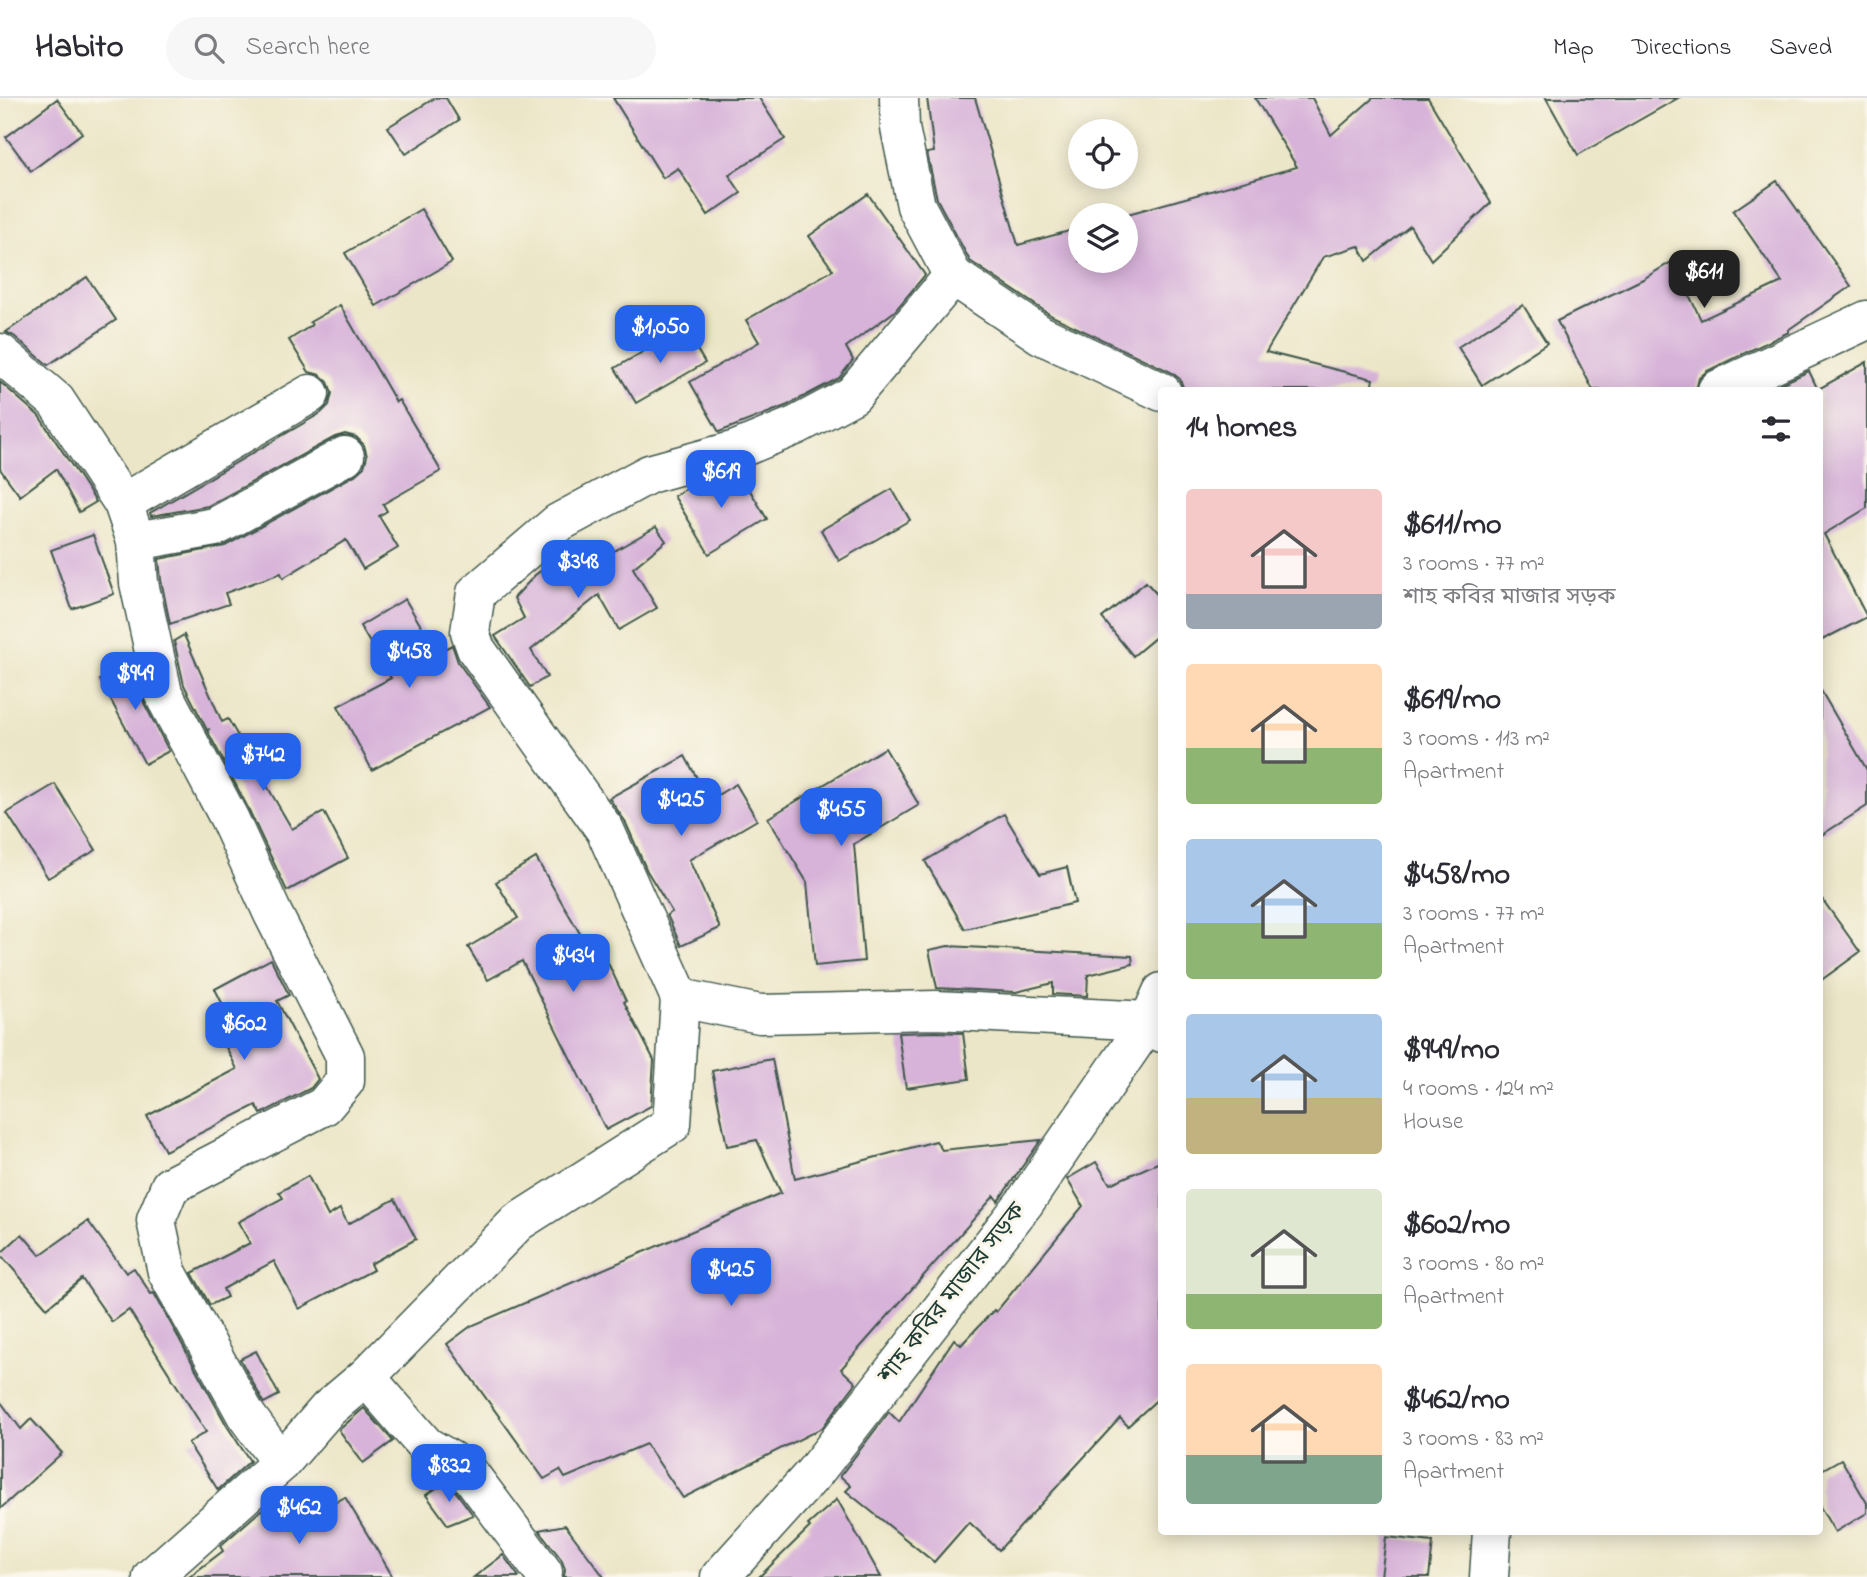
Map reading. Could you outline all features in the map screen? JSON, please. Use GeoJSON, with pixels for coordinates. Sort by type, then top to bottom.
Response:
{"type":"FeatureCollection","features":[{"type":"Feature","properties":{"kind":"street"},"geometry":{"type":"LineString","coordinates":[[899,98],[900,128],[916,206],[953,276],[1041,335],[1158,390]]}},
{"type":"Feature","properties":{"kind":"street"},"geometry":{"type":"LineString","coordinates":[[152,1577],[281,1463],[328,1409],[366,1377],[518,1222],[672,1124],[680,998],[605,830],[476,649],[470,632],[476,593],[558,523],[649,474],[736,450],[797,425],[853,395],[953,276]]}},
{"type":"Feature","properties":{"kind":"street"},"geometry":{"type":"LineString","coordinates":[[1724,387],[1865,326]]}},
{"type":"Feature","properties":{"kind":"street"},"geometry":{"type":"LineString","coordinates":[[0,353],[55,401],[122,503],[136,541],[139,583],[163,693],[229,818],[345,1056],[345,1081],[324,1106],[170,1186],[156,1220],[167,1272],[246,1415],[281,1463]]}},
{"type":"Feature","properties":{"kind":"street"},"geometry":{"type":"LineString","coordinates":[[122,503],[310,394]]}},
{"type":"Feature","properties":{"kind":"street"},"geometry":{"type":"LineString","coordinates":[[136,541],[215,527],[345,456]]}},
{"type":"Feature","properties":{"kind":"street"},"geometry":{"type":"LineString","coordinates":[[680,998],[760,1014],[936,1010],[1158,1015]]}},
{"type":"Feature","properties":{"kind":"street","name":"শাহ কবির মাজার সড়ক"},"geometry":{"type":"LineString","coordinates":[[720,1577],[814,1473],[1025,1202],[1158,1015]]}},
{"type":"Feature","properties":{"kind":"street"},"geometry":{"type":"LineString","coordinates":[[366,1377],[426,1446],[472,1477],[543,1572]]}},
{"type":"Feature","properties":{"kind":"street"},"geometry":{"type":"LineString","coordinates":[[1489,1577],[1492,1535]]}},
{"type":"Feature","properties":{"kind":"building"},"geometry":{"type":"Polygon","coordinates":[[[435,98],[446,98],[459,120],[406,154],[388,127],[435,98]]]}},
{"type":"Feature","properties":{"kind":"building"},"geometry":{"type":"Polygon","coordinates":[[[613,98],[759,98],[785,139],[729,175],[741,193],[708,215],[678,168],[663,178],[613,98]]]}},
{"type":"Feature","properties":{"kind":"building"},"geometry":{"type":"Polygon","coordinates":[[[927,98],[975,98],[1018,245],[1068,231],[1068,273],[1138,273],[1138,211],[1297,167],[1255,98],[1312,98],[1331,135],[1373,98],[1428,98],[1491,203],[1431,260],[1410,226],[1367,261],[1359,246],[1323,257],[1266,352],[1373,379],[1372,387],[1183,387],[1180,379],[1171,372],[1052,316],[970,261],[937,199],[927,153],[934,152],[927,98]]]}},
{"type":"Feature","properties":{"kind":"building"},"geometry":{"type":"Polygon","coordinates":[[[1546,98],[1678,98],[1578,155],[1546,98]]]}},
{"type":"Feature","properties":{"kind":"building"},"geometry":{"type":"Polygon","coordinates":[[[57,99],[82,133],[31,171],[6,137],[57,99]]]}},
{"type":"Feature","properties":{"kind":"building"},"geometry":{"type":"Polygon","coordinates":[[[1777,181],[1851,286],[1788,330],[1789,332],[1707,371],[1699,378],[1697,387],[1591,387],[1557,321],[1643,279],[1673,261],[1701,320],[1782,282],[1733,211],[1777,181]]]}},
{"type":"Feature","properties":{"kind":"building"},"geometry":{"type":"Polygon","coordinates":[[[868,194],[925,275],[895,311],[846,347],[853,360],[839,378],[788,405],[719,432],[690,382],[759,342],[746,320],[833,270],[809,236],[868,194]]]}},
{"type":"Feature","properties":{"kind":"building"},"geometry":{"type":"Polygon","coordinates":[[[421,209],[452,262],[376,306],[345,253],[421,209]]]}},
{"type":"Feature","properties":{"kind":"building"},"geometry":{"type":"Polygon","coordinates":[[[87,277],[116,320],[48,365],[6,332],[87,277]]]}},
{"type":"Feature","properties":{"kind":"building"},"geometry":{"type":"Polygon","coordinates":[[[340,305],[396,402],[399,400],[441,471],[383,504],[387,511],[379,516],[398,548],[363,569],[346,540],[283,578],[281,573],[225,593],[229,604],[170,624],[159,559],[225,546],[355,475],[364,467],[367,456],[364,445],[356,437],[345,434],[208,506],[151,516],[150,513],[321,413],[329,405],[332,393],[328,382],[320,375],[309,372],[289,340],[312,325],[310,322],[340,305]]]}},
{"type":"Feature","properties":{"kind":"building"},"geometry":{"type":"Polygon","coordinates":[[[1523,305],[1547,343],[1482,385],[1458,347],[1523,305]]]}},
{"type":"Feature","properties":{"kind":"building"},"geometry":{"type":"Polygon","coordinates":[[[684,328],[705,363],[636,403],[615,368],[684,328]]]}},
{"type":"Feature","properties":{"kind":"building"},"geometry":{"type":"Polygon","coordinates":[[[1867,362],[1867,508],[1824,534],[1867,617],[1823,639],[1823,387],[1867,362]]]}},
{"type":"Feature","properties":{"kind":"building"},"geometry":{"type":"Polygon","coordinates":[[[1809,371],[1817,387],[1774,387],[1809,371]]]}},
{"type":"Feature","properties":{"kind":"building"},"geometry":{"type":"Polygon","coordinates":[[[0,382],[39,416],[96,502],[79,512],[56,469],[20,496],[0,469],[0,382]]]}},
{"type":"Feature","properties":{"kind":"building"},"geometry":{"type":"Polygon","coordinates":[[[739,472],[767,519],[709,554],[674,496],[693,485],[739,472]]]}},
{"type":"Feature","properties":{"kind":"building"},"geometry":{"type":"Polygon","coordinates":[[[892,489],[910,520],[839,561],[821,530],[892,489]]]}},
{"type":"Feature","properties":{"kind":"building"},"geometry":{"type":"Polygon","coordinates":[[[656,527],[666,541],[633,568],[657,608],[619,630],[599,595],[531,650],[547,677],[530,687],[495,636],[524,618],[514,598],[535,575],[562,556],[574,574],[656,527]]]}},
{"type":"Feature","properties":{"kind":"building"},"geometry":{"type":"Polygon","coordinates":[[[93,535],[114,594],[72,609],[51,550],[93,535]]]}},
{"type":"Feature","properties":{"kind":"building"},"geometry":{"type":"Polygon","coordinates":[[[1146,582],[1158,596],[1158,635],[1133,656],[1102,618],[1146,582]]]}},
{"type":"Feature","properties":{"kind":"building"},"geometry":{"type":"Polygon","coordinates":[[[405,599],[437,653],[452,645],[458,662],[490,707],[372,770],[338,706],[391,678],[360,626],[405,599]]]}},
{"type":"Feature","properties":{"kind":"building"},"geometry":{"type":"Polygon","coordinates":[[[184,635],[222,722],[228,719],[292,829],[324,812],[348,858],[287,891],[248,808],[184,685],[174,641],[184,635]]]}},
{"type":"Feature","properties":{"kind":"building"},"geometry":{"type":"Polygon","coordinates":[[[134,662],[144,703],[169,751],[145,764],[100,680],[134,662]]]}},
{"type":"Feature","properties":{"kind":"building"},"geometry":{"type":"Polygon","coordinates":[[[1823,694],[1867,770],[1867,806],[1823,834],[1823,694]]]}},
{"type":"Feature","properties":{"kind":"building"},"geometry":{"type":"Polygon","coordinates":[[[885,748],[919,805],[854,844],[864,961],[815,966],[807,882],[768,818],[885,748]]]}},
{"type":"Feature","properties":{"kind":"building"},"geometry":{"type":"Polygon","coordinates":[[[685,756],[709,800],[736,784],[757,820],[689,860],[720,928],[681,946],[667,915],[672,912],[647,871],[625,821],[609,798],[685,756]]]}},
{"type":"Feature","properties":{"kind":"building"},"geometry":{"type":"Polygon","coordinates":[[[55,784],[96,850],[48,878],[7,813],[55,784]]]}},
{"type":"Feature","properties":{"kind":"building"},"geometry":{"type":"Polygon","coordinates":[[[1004,814],[1040,874],[1067,867],[1075,903],[965,929],[925,861],[1004,814]]]}},
{"type":"Feature","properties":{"kind":"building"},"geometry":{"type":"Polygon","coordinates":[[[536,858],[589,949],[599,944],[626,1001],[624,1002],[654,1060],[651,1106],[606,1130],[522,961],[488,980],[468,947],[518,918],[496,882],[536,858]]]}},
{"type":"Feature","properties":{"kind":"building"},"geometry":{"type":"Polygon","coordinates":[[[1823,900],[1860,952],[1823,979],[1823,900]]]}},
{"type":"Feature","properties":{"kind":"building"},"geometry":{"type":"Polygon","coordinates":[[[948,946],[1132,956],[1133,964],[1088,975],[1087,996],[1053,994],[1053,983],[1016,992],[937,988],[929,950],[948,946]]]}},
{"type":"Feature","properties":{"kind":"building"},"geometry":{"type":"Polygon","coordinates":[[[271,959],[289,995],[277,1001],[318,1079],[311,1088],[261,1114],[256,1105],[165,1151],[147,1116],[237,1069],[221,1037],[235,1029],[215,989],[271,959]]]}},
{"type":"Feature","properties":{"kind":"building"},"geometry":{"type":"Polygon","coordinates":[[[898,1033],[963,1033],[969,1079],[906,1088],[898,1033]]]}},
{"type":"Feature","properties":{"kind":"building"},"geometry":{"type":"Polygon","coordinates":[[[772,1059],[795,1179],[936,1141],[942,1150],[1041,1140],[998,1201],[994,1196],[841,1369],[856,1383],[822,1428],[683,1498],[646,1444],[565,1478],[560,1470],[544,1479],[447,1344],[471,1326],[781,1193],[757,1140],[727,1146],[712,1071],[772,1059]]]}},
{"type":"Feature","properties":{"kind":"building"},"geometry":{"type":"Polygon","coordinates":[[[1096,1162],[1110,1184],[1158,1163],[1158,1399],[1128,1426],[1120,1418],[999,1550],[969,1522],[934,1562],[846,1491],[851,1486],[840,1476],[889,1412],[899,1422],[954,1339],[961,1345],[994,1310],[996,1312],[1083,1206],[1067,1179],[1096,1162]]]}},
{"type":"Feature","properties":{"kind":"building"},"geometry":{"type":"Polygon","coordinates":[[[308,1176],[328,1216],[340,1209],[348,1224],[395,1199],[416,1239],[370,1264],[373,1270],[299,1309],[274,1261],[223,1289],[227,1297],[210,1305],[192,1273],[250,1243],[238,1222],[283,1198],[279,1192],[308,1176]]]}},
{"type":"Feature","properties":{"kind":"building"},"geometry":{"type":"Polygon","coordinates":[[[88,1221],[126,1273],[134,1268],[151,1294],[154,1293],[227,1426],[250,1461],[218,1490],[188,1443],[206,1432],[129,1310],[112,1322],[82,1279],[47,1308],[0,1254],[22,1234],[40,1255],[88,1221]]]}},
{"type":"Feature","properties":{"kind":"building"},"geometry":{"type":"Polygon","coordinates":[[[256,1351],[279,1395],[264,1403],[240,1359],[256,1351]]]}},
{"type":"Feature","properties":{"kind":"building"},"geometry":{"type":"Polygon","coordinates":[[[0,1401],[21,1429],[31,1419],[62,1453],[0,1509],[0,1401]]]}},
{"type":"Feature","properties":{"kind":"building"},"geometry":{"type":"Polygon","coordinates":[[[364,1408],[393,1441],[363,1463],[339,1430],[364,1408]]]}},
{"type":"Feature","properties":{"kind":"building"},"geometry":{"type":"Polygon","coordinates":[[[1841,1459],[1867,1503],[1867,1513],[1835,1532],[1823,1512],[1823,1469],[1841,1459]]]}},
{"type":"Feature","properties":{"kind":"building"},"geometry":{"type":"Polygon","coordinates":[[[444,1483],[456,1492],[473,1515],[448,1525],[426,1495],[444,1483]]]}},
{"type":"Feature","properties":{"kind":"building"},"geometry":{"type":"Polygon","coordinates":[[[284,1493],[302,1522],[345,1497],[393,1577],[189,1577],[223,1551],[220,1546],[284,1493]]]}},
{"type":"Feature","properties":{"kind":"building"},"geometry":{"type":"Polygon","coordinates":[[[837,1499],[881,1577],[759,1577],[810,1527],[808,1525],[837,1499]]]}},
{"type":"Feature","properties":{"kind":"building"},"geometry":{"type":"Polygon","coordinates":[[[565,1525],[604,1577],[564,1577],[565,1569],[561,1559],[539,1530],[565,1525]]]}},
{"type":"Feature","properties":{"kind":"building"},"geometry":{"type":"Polygon","coordinates":[[[1386,1537],[1433,1542],[1429,1577],[1381,1577],[1386,1537]]]}},
{"type":"Feature","properties":{"kind":"building"},"geometry":{"type":"Polygon","coordinates":[[[503,1555],[519,1577],[474,1577],[503,1555]]]}}]}
